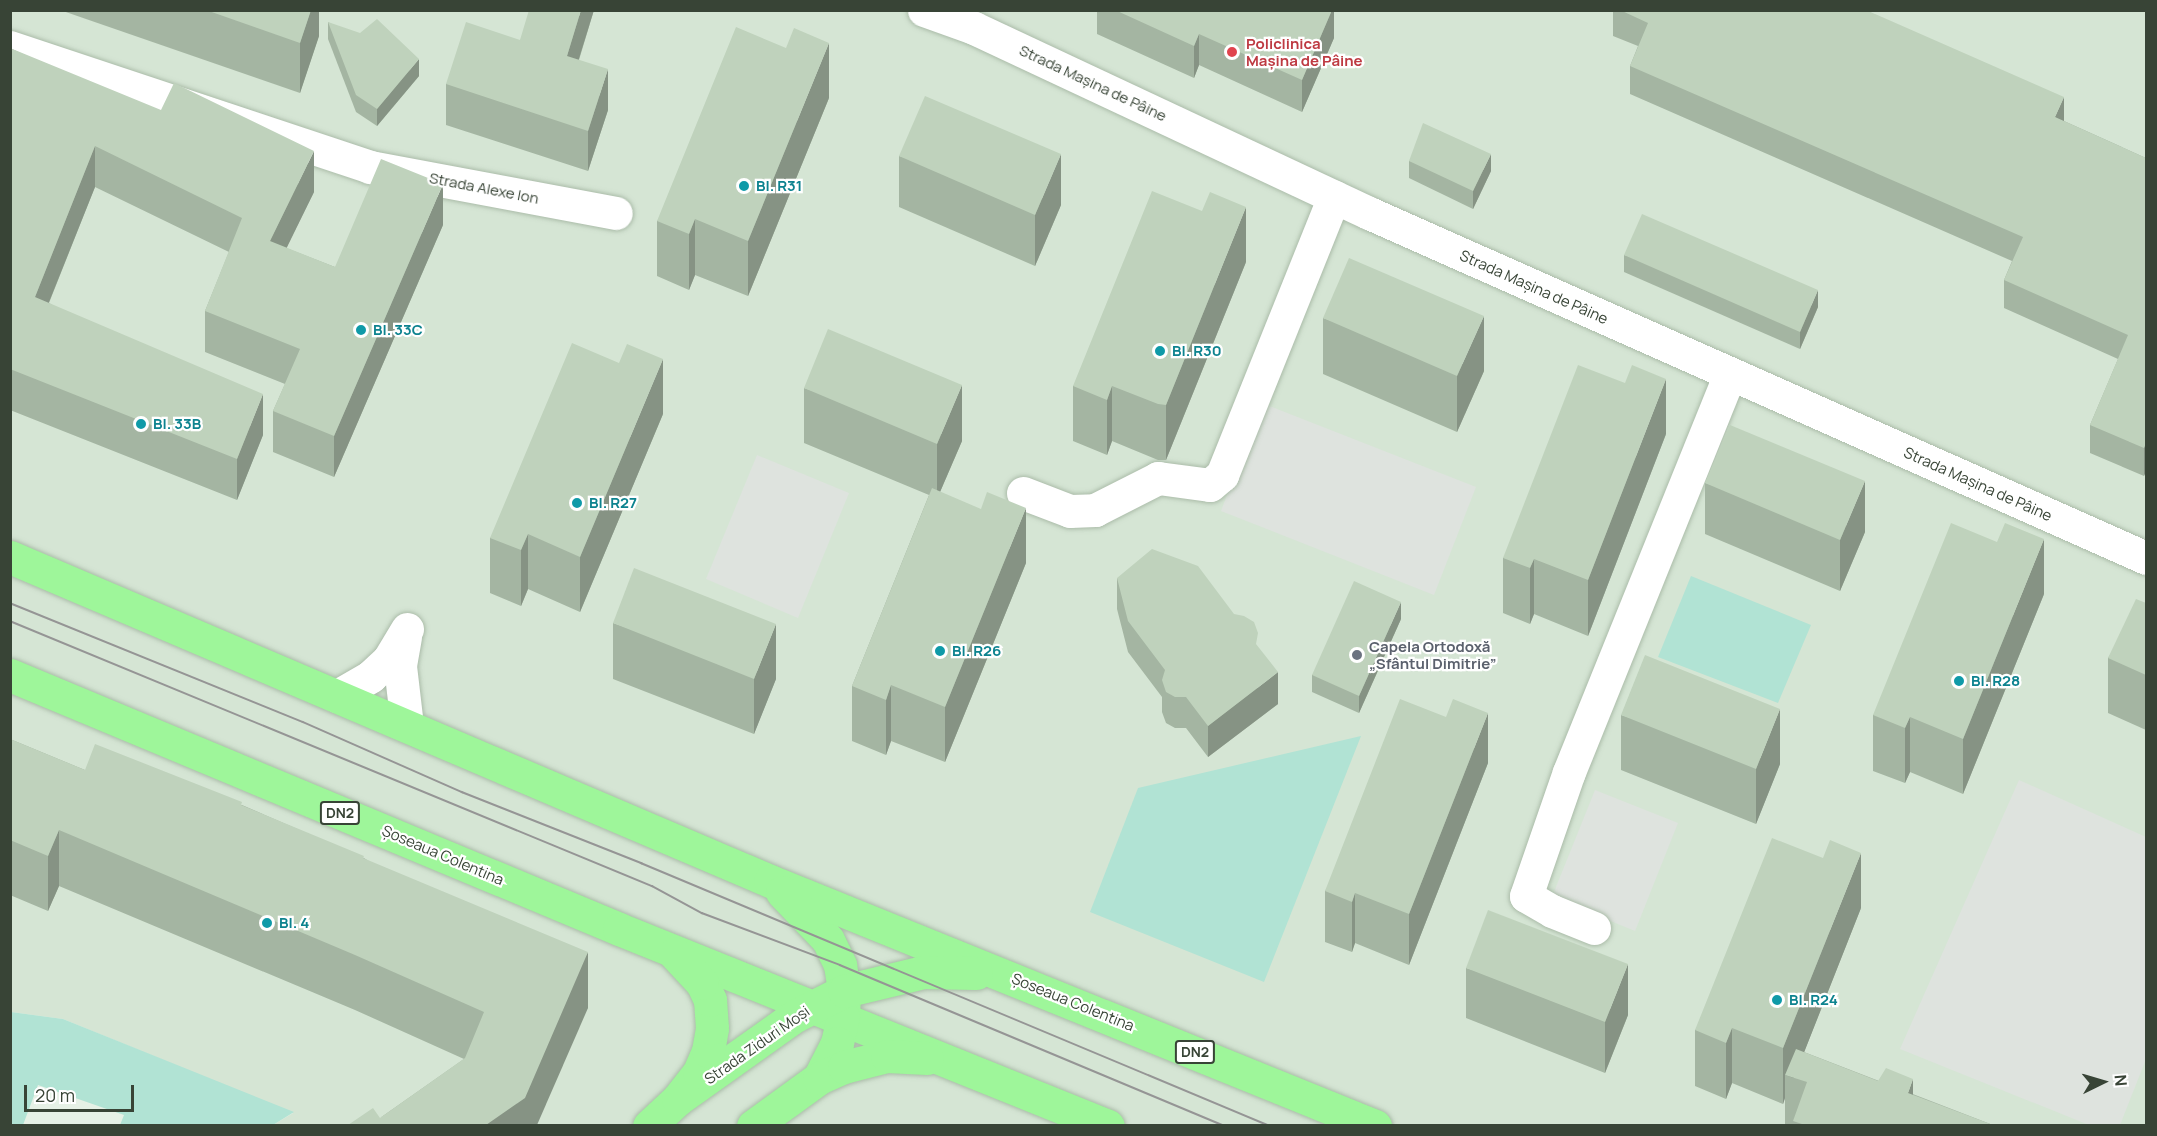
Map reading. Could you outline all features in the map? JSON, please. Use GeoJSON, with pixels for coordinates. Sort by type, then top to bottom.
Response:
{"type":"FeatureCollection","features":[{"type":"Feature","properties":{"kind":"main road","name":"Șoseaua Colentina"},"geometry":{"type":"LineString","coordinates":[[10,557],[770,881],[1375,1125]]}},
{"type":"Feature","properties":{"kind":"main road","name":"Șoseaua Colentina"},"geometry":{"type":"LineString","coordinates":[[10,675],[813,1006],[844,1004],[953,1061],[1108,1125]]}},
{"type":"Feature","properties":{"kind":"main road","name":"Șoseaua Colentina"},"geometry":{"type":"LineString","coordinates":[[770,881],[828,940],[840,964],[844,1004],[837,1043],[819,1078]]}},
{"type":"Feature","properties":{"kind":"main road","name":"Strada Ziduri Moși"},"geometry":{"type":"LineString","coordinates":[[670,949],[702,983],[712,1015],[708,1051],[699,1072],[678,1099]]}},
{"type":"Feature","properties":{"kind":"main road"},"geometry":{"type":"LineString","coordinates":[[844,1004],[908,974],[939,970],[1015,978]]}},
{"type":"Feature","properties":{"kind":"main road","name":"Strada Ziduri Moși"},"geometry":{"type":"LineString","coordinates":[[649,1125],[678,1099],[813,1006]]}},
{"type":"Feature","properties":{"kind":"main road","name":"Șoseaua Colentina"},"geometry":{"type":"LineString","coordinates":[[819,1078],[844,1067],[886,1056],[953,1061]]}},
{"type":"Feature","properties":{"kind":"main road"},"geometry":{"type":"LineString","coordinates":[[753,1125],[819,1078]]}},
{"type":"Feature","properties":{"kind":"street","name":"Strada Mașina de Pâine"},"geometry":{"type":"LineString","coordinates":[[940,13],[1334,197],[1729,375],[2146,558]]}},
{"type":"Feature","properties":{"kind":"street","name":"Strada Alexe Ion"},"geometry":{"type":"LineString","coordinates":[[10,47],[370,167],[616,213]]}},
{"type":"Feature","properties":{"kind":"street"},"geometry":{"type":"LineString","coordinates":[[1023,493],[1070,511],[1095,510],[1158,478],[1210,485],[1222,475],[1334,197]]}},
{"type":"Feature","properties":{"kind":"street"},"geometry":{"type":"LineString","coordinates":[[1594,928],[1526,896],[1569,772],[1729,375]]}},
{"type":"Feature","properties":{"kind":"street"},"geometry":{"type":"LineString","coordinates":[[337,696],[353,688],[383,665],[407,629],[400,666],[407,726]]}},
{"type":"Feature","properties":{"kind":"shaded area"},"geometry":{"type":"Polygon","coordinates":[[[11,11],[2146,11],[2146,1125],[273,1125],[293,1113],[63,1019],[11,1012],[11,11]]]}},
{"type":"Feature","properties":{"kind":"shaded area"},"geometry":{"type":"Polygon","coordinates":[[[1262,403],[1476,487],[1434,595],[1221,511],[1262,403]]]}},
{"type":"Feature","properties":{"kind":"shaded area"},"geometry":{"type":"Polygon","coordinates":[[[757,455],[849,493],[798,618],[706,579],[757,455]]]}},
{"type":"Feature","properties":{"kind":"shaded area"},"geometry":{"type":"Polygon","coordinates":[[[1691,576],[1811,625],[1778,703],[1658,657],[1691,576]]]}},
{"type":"Feature","properties":{"kind":"shaded area"},"geometry":{"type":"Polygon","coordinates":[[[1361,736],[1264,982],[1090,912],[1138,788],[1361,736]]]}},
{"type":"Feature","properties":{"kind":"shaded area"},"geometry":{"type":"Polygon","coordinates":[[[2019,780],[2146,837],[2146,1059],[2120,1125],[2089,1125],[1900,1049],[2019,780]]]}},
{"type":"Feature","properties":{"kind":"shaded area"},"geometry":{"type":"Polygon","coordinates":[[[1595,790],[1678,823],[1635,931],[1552,897],[1595,790]]]}},
{"type":"Feature","properties":{"kind":"shaded area"},"geometry":{"type":"Polygon","coordinates":[[[11,1012],[63,1019],[294,1112],[273,1125],[120,1125],[124,1115],[38,1085],[23,1125],[11,1125],[11,1012]]]}},
{"type":"Feature","properties":{"kind":"building"},"geometry":{"type":"Polygon","coordinates":[[[206,10],[311,10],[300,43],[206,10]]]}},
{"type":"Feature","properties":{"kind":"building"},"geometry":{"type":"Polygon","coordinates":[[[529,10],[581,10],[567,56],[608,69],[588,131],[446,84],[466,22],[520,40],[529,10]]]}},
{"type":"Feature","properties":{"kind":"building"},"geometry":{"type":"Polygon","coordinates":[[[1115,10],[1332,10],[1302,80],[1199,34],[1194,46],[1115,10]]]}},
{"type":"Feature","properties":{"kind":"building"},"geometry":{"type":"Polygon","coordinates":[[[1620,10],[1866,10],[2064,97],[2055,117],[2146,158],[2146,443],[2144,448],[2090,425],[2128,335],[2004,280],[2023,237],[1630,66],[1648,23],[1620,10]]]}},
{"type":"Feature","properties":{"kind":"building"},"geometry":{"type":"Polygon","coordinates":[[[377,19],[419,59],[377,109],[356,95],[328,22],[360,33],[377,19]]]}},
{"type":"Feature","properties":{"kind":"building"},"geometry":{"type":"Polygon","coordinates":[[[736,27],[786,48],[794,28],[829,43],[748,241],[695,219],[689,234],[657,221],[736,27]]]}},
{"type":"Feature","properties":{"kind":"building"},"geometry":{"type":"Polygon","coordinates":[[[10,48],[161,110],[174,83],[314,151],[270,241],[335,267],[381,159],[443,184],[334,436],[273,411],[300,349],[205,311],[242,218],[95,146],[35,297],[263,394],[237,459],[10,369],[10,48]]]}},
{"type":"Feature","properties":{"kind":"building"},"geometry":{"type":"Polygon","coordinates":[[[925,96],[1061,154],[1035,215],[899,156],[925,96]]]}},
{"type":"Feature","properties":{"kind":"building"},"geometry":{"type":"Polygon","coordinates":[[[1423,123],[1491,154],[1473,191],[1409,161],[1423,123]]]}},
{"type":"Feature","properties":{"kind":"building"},"geometry":{"type":"Polygon","coordinates":[[[1152,191],[1202,211],[1210,192],[1246,207],[1166,405],[1112,386],[1107,400],[1073,386],[1152,191]]]}},
{"type":"Feature","properties":{"kind":"building"},"geometry":{"type":"Polygon","coordinates":[[[1642,214],[1818,290],[1800,332],[1624,255],[1642,214]]]}},
{"type":"Feature","properties":{"kind":"building"},"geometry":{"type":"Polygon","coordinates":[[[1349,258],[1484,316],[1457,376],[1323,318],[1349,258]]]}},
{"type":"Feature","properties":{"kind":"building"},"geometry":{"type":"Polygon","coordinates":[[[828,329],[962,385],[937,444],[804,388],[828,329]]]}},
{"type":"Feature","properties":{"kind":"building"},"geometry":{"type":"Polygon","coordinates":[[[572,343],[619,363],[627,344],[663,359],[580,557],[528,534],[521,550],[490,538],[572,343]]]}},
{"type":"Feature","properties":{"kind":"building"},"geometry":{"type":"Polygon","coordinates":[[[1578,365],[1625,383],[1632,365],[1666,379],[1588,580],[1534,559],[1530,568],[1503,558],[1578,365]]]}},
{"type":"Feature","properties":{"kind":"building"},"geometry":{"type":"Polygon","coordinates":[[[1730,425],[1865,481],[1840,540],[1705,483],[1730,425]]]}},
{"type":"Feature","properties":{"kind":"building"},"geometry":{"type":"Polygon","coordinates":[[[932,488],[981,509],[987,492],[1026,508],[945,707],[891,685],[886,700],[852,686],[932,488]]]}},
{"type":"Feature","properties":{"kind":"building"},"geometry":{"type":"Polygon","coordinates":[[[1951,523],[1997,542],[2005,523],[2044,539],[1963,739],[1910,717],[1905,728],[1873,715],[1951,523]]]}},
{"type":"Feature","properties":{"kind":"building"},"geometry":{"type":"Polygon","coordinates":[[[1152,549],[1198,566],[1234,614],[1244,616],[1254,622],[1258,633],[1256,644],[1278,672],[1208,726],[1186,697],[1175,697],[1166,692],[1162,680],[1165,670],[1128,621],[1117,578],[1152,549]]]}},
{"type":"Feature","properties":{"kind":"building"},"geometry":{"type":"Polygon","coordinates":[[[634,568],[776,624],[754,679],[613,623],[634,568]]]}},
{"type":"Feature","properties":{"kind":"building","name":"Capela Ortodoxă „Sfântul Dimitrie”"},"geometry":{"type":"Polygon","coordinates":[[[1354,581],[1401,602],[1359,696],[1312,675],[1354,581]]]}},
{"type":"Feature","properties":{"kind":"building"},"geometry":{"type":"Polygon","coordinates":[[[2136,599],[2146,603],[2146,675],[2108,658],[2136,599]]]}},
{"type":"Feature","properties":{"kind":"building"},"geometry":{"type":"Polygon","coordinates":[[[1645,655],[1780,709],[1756,769],[1621,715],[1645,655]]]}},
{"type":"Feature","properties":{"kind":"building"},"geometry":{"type":"Polygon","coordinates":[[[1400,699],[1446,717],[1453,699],[1488,713],[1409,914],[1355,893],[1352,902],[1325,891],[1400,699]]]}},
{"type":"Feature","properties":{"kind":"building"},"geometry":{"type":"Polygon","coordinates":[[[10,739],[85,770],[95,744],[242,802],[241,805],[364,856],[363,858],[588,952],[525,1098],[486,1125],[348,1125],[373,1108],[380,1118],[465,1058],[484,1012],[59,830],[48,856],[10,840],[10,739]]]}},
{"type":"Feature","properties":{"kind":"building"},"geometry":{"type":"Polygon","coordinates":[[[1772,838],[1823,858],[1830,840],[1861,853],[1783,1048],[1732,1028],[1726,1043],[1695,1030],[1772,838]]]}},
{"type":"Feature","properties":{"kind":"building"},"geometry":{"type":"Polygon","coordinates":[[[1488,910],[1628,964],[1605,1022],[1466,968],[1488,910]]]}},
{"type":"Feature","properties":{"kind":"building"},"geometry":{"type":"Polygon","coordinates":[[[1796,1049],[1878,1081],[1886,1068],[1913,1079],[1908,1093],[1993,1125],[1805,1125],[1793,1121],[1807,1082],[1785,1075],[1796,1049]]]}},
{"type":"Feature","properties":{"kind":"tram line"},"geometry":{"type":"LineString","coordinates":[[10,603],[303,722],[462,792],[641,863],[1270,1126]]}},
{"type":"Feature","properties":{"kind":"tram line"},"geometry":{"type":"LineString","coordinates":[[10,621],[652,886],[702,913],[840,965],[1224,1126]]}},
{"type":"Feature","properties":{"kind":"place","name":"Policlinica Mașina de Pâine"},"geometry":{"type":"Point","coordinates":[1232,52]}},
{"type":"Feature","properties":{"kind":"place","name":"Bl. R31"},"geometry":{"type":"Point","coordinates":[744,186]}},
{"type":"Feature","properties":{"kind":"place","name":"Bl. 33C"},"geometry":{"type":"Point","coordinates":[361,330]}},
{"type":"Feature","properties":{"kind":"place","name":"Bl. R30"},"geometry":{"type":"Point","coordinates":[1160,351]}},
{"type":"Feature","properties":{"kind":"place","name":"Bl. 33B"},"geometry":{"type":"Point","coordinates":[141,424]}},
{"type":"Feature","properties":{"kind":"place","name":"Bl. R27"},"geometry":{"type":"Point","coordinates":[577,503]}},
{"type":"Feature","properties":{"kind":"place","name":"Bl. R26"},"geometry":{"type":"Point","coordinates":[940,651]}},
{"type":"Feature","properties":{"kind":"place","name":"Capela Ortodoxă „Sfântul Dimitrie”"},"geometry":{"type":"Point","coordinates":[1357,655]}},
{"type":"Feature","properties":{"kind":"place","name":"Bl. R28"},"geometry":{"type":"Point","coordinates":[1959,681]}},
{"type":"Feature","properties":{"kind":"place","name":"Bl. 4"},"geometry":{"type":"Point","coordinates":[267,923]}},
{"type":"Feature","properties":{"kind":"place","name":"Bl. R24"},"geometry":{"type":"Point","coordinates":[1777,1000]}}]}
